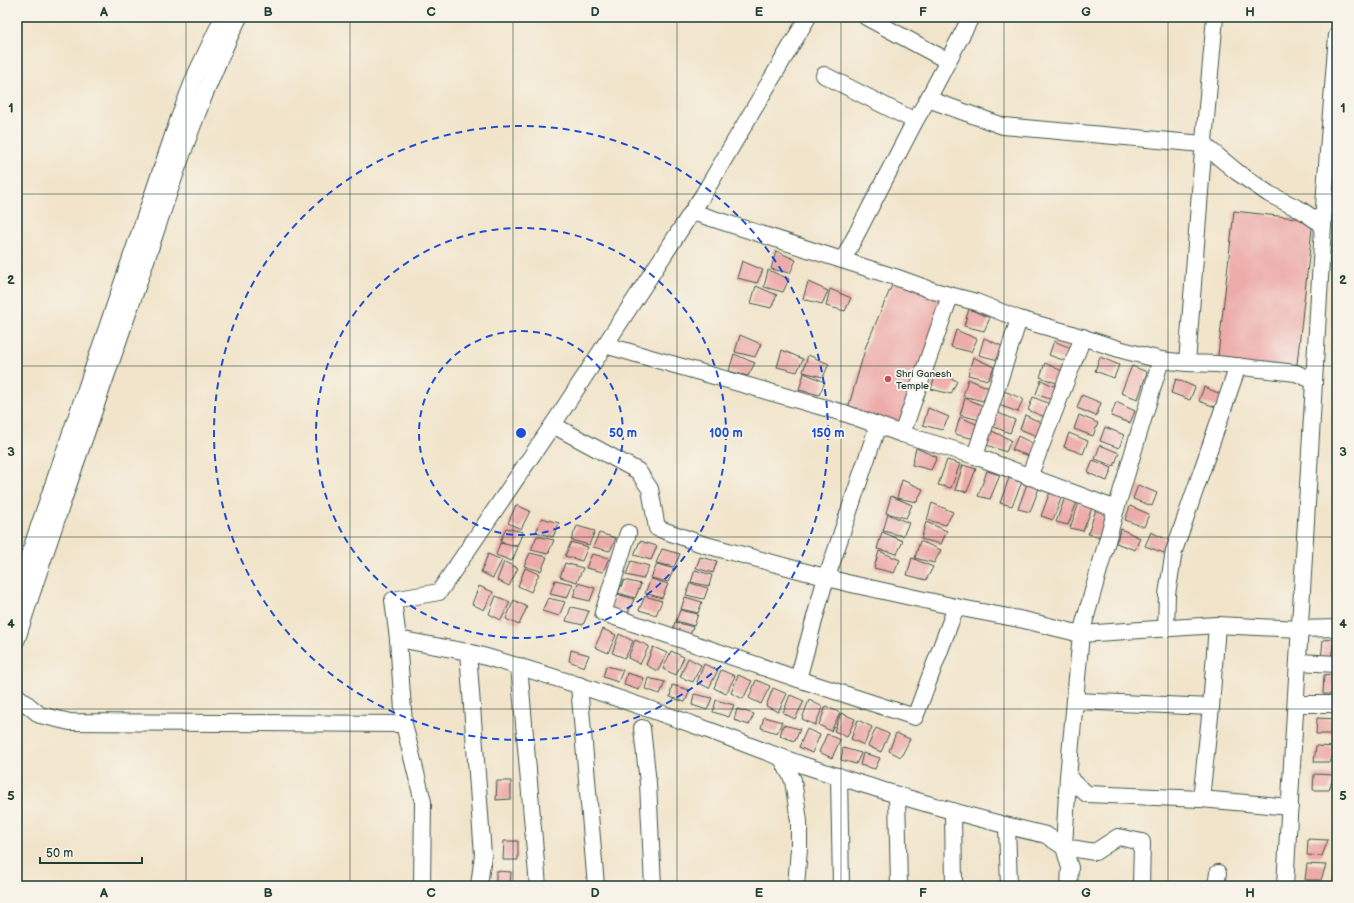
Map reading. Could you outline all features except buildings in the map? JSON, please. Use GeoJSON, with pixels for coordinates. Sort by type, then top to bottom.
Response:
{"type":"FeatureCollection","features":[{"type":"Feature","properties":{"kind":"street"},"geometry":{"type":"LineString","coordinates":[[17,590],[179,118],[196,74],[223,17]]}},
{"type":"Feature","properties":{"kind":"street"},"geometry":{"type":"LineString","coordinates":[[17,639],[40,568],[140,280],[168,191],[212,75],[239,17]]}},
{"type":"Feature","properties":{"kind":"street"},"geometry":{"type":"LineString","coordinates":[[867,17],[948,61]]}},
{"type":"Feature","properties":{"kind":"street"},"geometry":{"type":"LineString","coordinates":[[843,260],[971,17]]}},
{"type":"Feature","properties":{"kind":"street"},"geometry":{"type":"LineString","coordinates":[[1187,363],[1203,144],[1215,17]]}},
{"type":"Feature","properties":{"kind":"street"},"geometry":{"type":"LineString","coordinates":[[422,886],[423,802],[404,724],[398,639],[393,600],[439,592],[553,425],[692,212],[805,19]]}},
{"type":"Feature","properties":{"kind":"street"},"geometry":{"type":"LineString","coordinates":[[1285,886],[1323,225],[1337,35]]}},
{"type":"Feature","properties":{"kind":"street"},"geometry":{"type":"LineString","coordinates":[[824,75],[915,121]]}},
{"type":"Feature","properties":{"kind":"street"},"geometry":{"type":"LineString","coordinates":[[928,99],[1003,126],[1203,144],[1237,172],[1269,194],[1301,210],[1323,225]]}},
{"type":"Feature","properties":{"kind":"street"},"geometry":{"type":"LineString","coordinates":[[692,212],[950,296],[976,302],[1019,319],[1083,337],[1122,350],[1161,360],[1238,366],[1296,373],[1314,381]]}},
{"type":"Feature","properties":{"kind":"street"},"geometry":{"type":"LineString","coordinates":[[902,434],[950,296]]}},
{"type":"Feature","properties":{"kind":"street"},"geometry":{"type":"LineString","coordinates":[[975,456],[1019,319]]}},
{"type":"Feature","properties":{"kind":"street"},"geometry":{"type":"LineString","coordinates":[[1030,477],[1083,337]]}},
{"type":"Feature","properties":{"kind":"street"},"geometry":{"type":"LineString","coordinates":[[605,345],[847,414],[902,434],[975,456],[1116,509]]}},
{"type":"Feature","properties":{"kind":"street"},"geometry":{"type":"LineString","coordinates":[[1069,886],[1070,868],[1064,847],[1068,776],[1081,634],[1116,509],[1161,360]]}},
{"type":"Feature","properties":{"kind":"street"},"geometry":{"type":"LineString","coordinates":[[1166,628],[1167,594],[1174,551],[1238,366]]}},
{"type":"Feature","properties":{"kind":"street"},"geometry":{"type":"LineString","coordinates":[[553,425],[638,471],[650,489],[657,528],[702,544],[826,577],[956,607],[1024,620],[1081,634],[1217,625],[1300,629],[1337,628]]}},
{"type":"Feature","properties":{"kind":"street"},"geometry":{"type":"LineString","coordinates":[[798,679],[826,577],[878,425]]}},
{"type":"Feature","properties":{"kind":"street"},"geometry":{"type":"LineString","coordinates":[[628,533],[604,613],[915,717],[956,607]]}},
{"type":"Feature","properties":{"kind":"street"},"geometry":{"type":"LineString","coordinates":[[1201,799],[1211,707],[1217,625]]}},
{"type":"Feature","properties":{"kind":"street"},"geometry":{"type":"LineString","coordinates":[[398,639],[468,652],[520,666],[579,685],[781,757],[897,795],[1007,826],[1046,835],[1064,847],[1095,852],[1118,837],[1142,842],[1141,886]]}},
{"type":"Feature","properties":{"kind":"street"},"geometry":{"type":"LineString","coordinates":[[468,652],[483,856],[479,886]]}},
{"type":"Feature","properties":{"kind":"street"},"geometry":{"type":"LineString","coordinates":[[1298,662],[1337,664]]}},
{"type":"Feature","properties":{"kind":"street"},"geometry":{"type":"LineString","coordinates":[[520,666],[538,886]]}},
{"type":"Feature","properties":{"kind":"street"},"geometry":{"type":"LineString","coordinates":[[579,685],[596,886]]}},
{"type":"Feature","properties":{"kind":"street"},"geometry":{"type":"LineString","coordinates":[[17,696],[40,715],[70,722],[404,724]]}},
{"type":"Feature","properties":{"kind":"street"},"geometry":{"type":"LineString","coordinates":[[1075,701],[1211,707]]}},
{"type":"Feature","properties":{"kind":"street"},"geometry":{"type":"LineString","coordinates":[[1296,704],[1337,704]]}},
{"type":"Feature","properties":{"kind":"street"},"geometry":{"type":"LineString","coordinates":[[642,728],[648,783],[653,886]]}},
{"type":"Feature","properties":{"kind":"street"},"geometry":{"type":"LineString","coordinates":[[781,757],[793,780],[799,821],[799,849],[796,886]]}},
{"type":"Feature","properties":{"kind":"street"},"geometry":{"type":"LineString","coordinates":[[839,776],[841,886]]}},
{"type":"Feature","properties":{"kind":"street"},"geometry":{"type":"LineString","coordinates":[[1068,776],[1086,794],[1201,799],[1290,807]]}},
{"type":"Feature","properties":{"kind":"street"},"geometry":{"type":"LineString","coordinates":[[897,795],[899,886]]}},
{"type":"Feature","properties":{"kind":"street"},"geometry":{"type":"LineString","coordinates":[[953,811],[954,886]]}},
{"type":"Feature","properties":{"kind":"street"},"geometry":{"type":"LineString","coordinates":[[1007,826],[1009,886]]}},
{"type":"Feature","properties":{"kind":"place","name":"Shri Ganesh Temple"},"geometry":{"type":"Point","coordinates":[888,379]}}]}
